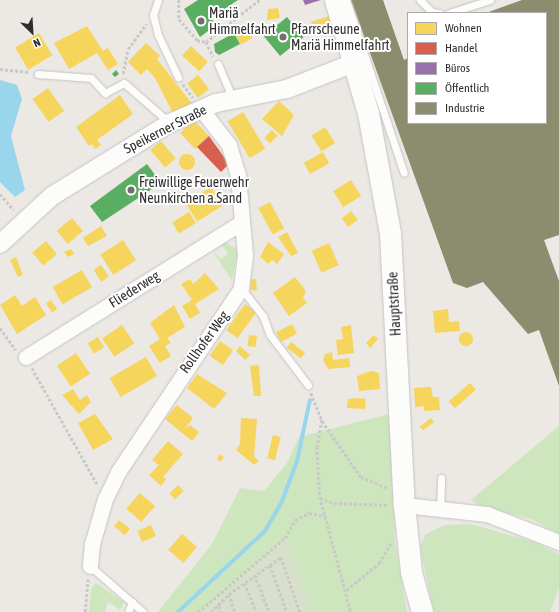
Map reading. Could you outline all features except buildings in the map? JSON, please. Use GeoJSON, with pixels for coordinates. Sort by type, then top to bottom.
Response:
{"type":"FeatureCollection","features":[{"type":"Feature","properties":{"kind":"main road","name":"Hauptstraße"},"geometry":{"type":"LineString","coordinates":[[335,0],[354,63],[376,147],[390,234],[404,505],[411,572],[422,612]]}},
{"type":"Feature","properties":{"kind":"street","name":"Speikerner Straße"},"geometry":{"type":"LineString","coordinates":[[0,244],[23,221],[52,196],[170,123],[201,109],[286,88],[354,63]]}},
{"type":"Feature","properties":{"kind":"street","name":"Rollhofer Weg"},"geometry":{"type":"LineString","coordinates":[[90,566],[92,544],[105,499],[145,429],[241,288],[245,255],[238,175],[229,145],[201,109]]}},
{"type":"Feature","properties":{"kind":"street","name":"Fliederweg"},"geometry":{"type":"LineString","coordinates":[[26,357],[242,222]]}},
{"type":"Feature","properties":{"kind":"street"},"geometry":{"type":"LineString","coordinates":[[404,505],[440,511],[487,514],[559,542]]}},
{"type":"Feature","properties":{"kind":"lane"},"geometry":{"type":"LineString","coordinates":[[158,0],[153,15],[158,35],[178,77]]}},
{"type":"Feature","properties":{"kind":"lane"},"geometry":{"type":"LineString","coordinates":[[346,0],[404,173]]}},
{"type":"Feature","properties":{"kind":"lane"},"geometry":{"type":"LineString","coordinates":[[420,0],[432,12]]}},
{"type":"Feature","properties":{"kind":"lane"},"geometry":{"type":"LineString","coordinates":[[452,12],[490,0]]}},
{"type":"Feature","properties":{"kind":"lane"},"geometry":{"type":"LineString","coordinates":[[218,64],[233,100]]}},
{"type":"Feature","properties":{"kind":"lane"},"geometry":{"type":"LineString","coordinates":[[38,74],[90,78],[105,93],[124,83],[170,123]]}},
{"type":"Feature","properties":{"kind":"lane"},"geometry":{"type":"LineString","coordinates":[[241,288],[263,316],[270,335],[308,385]]}},
{"type":"Feature","properties":{"kind":"lane"},"geometry":{"type":"LineString","coordinates":[[440,511],[441,478]]}},
{"type":"Feature","properties":{"kind":"lane"},"geometry":{"type":"LineString","coordinates":[[90,566],[143,612]]}},
{"type":"Feature","properties":{"kind":"lane"},"geometry":{"type":"LineString","coordinates":[[128,612],[132,602]]}},
{"type":"Feature","properties":{"kind":"path"},"geometry":{"type":"LineString","coordinates":[[179,0],[179,18],[198,40],[206,42],[218,64]]}},
{"type":"Feature","properties":{"kind":"path"},"geometry":{"type":"LineString","coordinates":[[206,42],[259,0]]}},
{"type":"Feature","properties":{"kind":"path"},"geometry":{"type":"LineString","coordinates":[[124,83],[122,65],[128,49],[145,26]]}},
{"type":"Feature","properties":{"kind":"path"},"geometry":{"type":"LineString","coordinates":[[0,69],[38,74]]}},
{"type":"Feature","properties":{"kind":"path"},"geometry":{"type":"LineString","coordinates":[[178,77],[201,109]]}},
{"type":"Feature","properties":{"kind":"path"},"geometry":{"type":"LineString","coordinates":[[0,194],[23,221]]}},
{"type":"Feature","properties":{"kind":"path"},"geometry":{"type":"LineString","coordinates":[[0,328],[13,348],[26,357],[105,499]]}},
{"type":"Feature","properties":{"kind":"path"},"geometry":{"type":"LineString","coordinates":[[308,385],[322,420],[360,477],[389,489]]}},
{"type":"Feature","properties":{"kind":"path"},"geometry":{"type":"LineString","coordinates":[[322,420],[317,446],[320,497],[347,590],[351,612]]}},
{"type":"Feature","properties":{"kind":"path"},"geometry":{"type":"LineString","coordinates":[[320,497],[334,503],[404,505]]}},
{"type":"Feature","properties":{"kind":"path"},"geometry":{"type":"LineString","coordinates":[[198,612],[285,538],[295,520],[309,513],[325,516]]}},
{"type":"Feature","properties":{"kind":"path"},"geometry":{"type":"LineString","coordinates":[[347,590],[379,563],[395,537]]}},
{"type":"Feature","properties":{"kind":"path"},"geometry":{"type":"LineString","coordinates":[[211,612],[219,606],[229,594],[281,557],[300,612]]}},
{"type":"Feature","properties":{"kind":"path"},"geometry":{"type":"LineString","coordinates":[[270,565],[287,612]]}},
{"type":"Feature","properties":{"kind":"path"},"geometry":{"type":"LineString","coordinates":[[85,612],[90,566]]}},
{"type":"Feature","properties":{"kind":"path"},"geometry":{"type":"LineString","coordinates":[[255,575],[269,612]]}},
{"type":"Feature","properties":{"kind":"path"},"geometry":{"type":"LineString","coordinates":[[245,583],[256,612]]}},
{"type":"Feature","properties":{"kind":"path"},"geometry":{"type":"LineString","coordinates":[[229,594],[235,612]]}},
{"type":"Feature","properties":{"kind":"path"},"geometry":{"type":"LineString","coordinates":[[219,606],[221,612]]}},
{"type":"Feature","properties":{"kind":"green space"},"geometry":{"type":"Polygon","coordinates":[[[226,243],[238,250],[232,281],[212,250],[221,259],[228,254],[221,244],[226,243]]]}},
{"type":"Feature","properties":{"kind":"green space"},"geometry":{"type":"Polygon","coordinates":[[[389,414],[395,543],[407,612],[312,612],[287,539],[200,612],[158,612],[212,544],[240,488],[264,491],[287,463],[299,437],[389,414]]]}},
{"type":"Feature","properties":{"kind":"green space"},"geometry":{"type":"Polygon","coordinates":[[[559,426],[559,534],[531,519],[484,508],[471,500],[559,426]]]}},
{"type":"Feature","properties":{"kind":"green space"},"geometry":{"type":"Polygon","coordinates":[[[471,524],[534,542],[559,554],[559,588],[550,612],[434,612],[420,547],[426,534],[445,525],[471,524]]]}},
{"type":"Feature","properties":{"kind":"green space"},"geometry":{"type":"Polygon","coordinates":[[[287,539],[312,612],[200,612],[287,539]]]}},
{"type":"Feature","properties":{"kind":"green space"},"geometry":{"type":"Polygon","coordinates":[[[96,583],[124,602],[120,610],[108,602],[105,612],[89,612],[91,589],[96,583]]]}},
{"type":"Feature","properties":{"kind":"water"},"geometry":{"type":"Polygon","coordinates":[[[0,80],[17,85],[22,99],[11,136],[25,190],[15,197],[0,182],[0,80]]]}},
{"type":"Feature","properties":{"kind":"waterway"},"geometry":{"type":"LineString","coordinates":[[178,612],[265,531],[282,501],[297,461],[310,400]]}},
{"type":"Feature","properties":{"kind":"place","name":"Mariä Himmelfahrt"},"geometry":{"type":"Point","coordinates":[201,21]}},
{"type":"Feature","properties":{"kind":"place","name":"Pfarrscheune Mariä Himmelfahrt"},"geometry":{"type":"Point","coordinates":[283,37]}},
{"type":"Feature","properties":{"kind":"place","name":"Freiwillige Feuerwehr Neunkirchen a.Sand"},"geometry":{"type":"Point","coordinates":[131,190]}}]}
